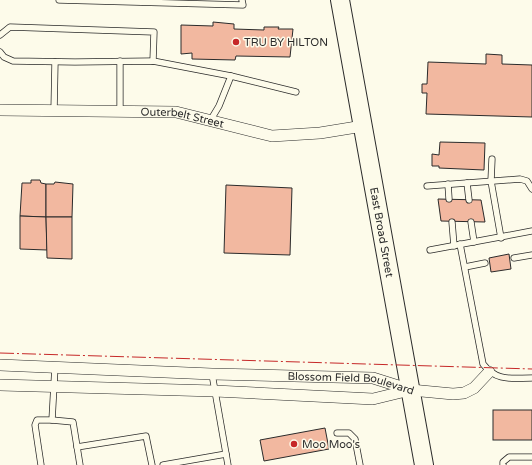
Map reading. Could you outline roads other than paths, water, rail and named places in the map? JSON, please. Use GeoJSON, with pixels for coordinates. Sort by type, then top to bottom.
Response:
{"type":"FeatureCollection","features":[{"type":"Feature","properties":{"kind":"highway","name":"East Broad Street"},"geometry":{"type":"LineString","coordinates":[[340,0],[424,465]]}},
{"type":"Feature","properties":{"kind":"street","name":"Outerbelt Street"},"geometry":{"type":"LineString","coordinates":[[0,110],[176,112],[272,136],[320,133],[363,126]]}},
{"type":"Feature","properties":{"kind":"street","name":"Blossom Field Boulevard"},"geometry":{"type":"LineString","coordinates":[[0,365],[212,374],[373,378],[410,390]]}},
{"type":"Feature","properties":{"kind":"street"},"geometry":{"type":"LineString","coordinates":[[410,390],[453,394],[464,393],[474,388],[489,372]]}},
{"type":"Feature","properties":{"kind":"street","name":"Blossom Field Boulevard"},"geometry":{"type":"LineString","coordinates":[[0,385],[215,391],[373,399],[410,390]]}},
{"type":"Feature","properties":{"kind":"lane"},"geometry":{"type":"LineString","coordinates":[[59,0],[243,5],[242,0]]}},
{"type":"Feature","properties":{"kind":"lane"},"geometry":{"type":"LineString","coordinates":[[0,35],[10,27],[154,32],[153,60]]}},
{"type":"Feature","properties":{"kind":"lane"},"geometry":{"type":"LineString","coordinates":[[0,52],[4,57],[13,61],[55,62],[153,60],[231,76],[296,92]]}},
{"type":"Feature","properties":{"kind":"lane"},"geometry":{"type":"LineString","coordinates":[[120,61],[120,112]]}},
{"type":"Feature","properties":{"kind":"lane"},"geometry":{"type":"LineString","coordinates":[[54,110],[55,62]]}},
{"type":"Feature","properties":{"kind":"lane"},"geometry":{"type":"LineString","coordinates":[[210,121],[219,106],[231,76]]}},
{"type":"Feature","properties":{"kind":"lane"},"geometry":{"type":"LineString","coordinates":[[492,159],[491,181],[501,238]]}},
{"type":"Feature","properties":{"kind":"lane"},"geometry":{"type":"LineString","coordinates":[[427,186],[520,179],[527,181],[532,189]]}},
{"type":"Feature","properties":{"kind":"lane"},"geometry":{"type":"LineString","coordinates":[[467,183],[469,200]]}},
{"type":"Feature","properties":{"kind":"lane"},"geometry":{"type":"LineString","coordinates":[[448,184],[449,199]]}},
{"type":"Feature","properties":{"kind":"lane"},"geometry":{"type":"LineString","coordinates":[[452,222],[457,245],[465,267],[481,358],[489,372],[502,378],[532,378]]}},
{"type":"Feature","properties":{"kind":"lane"},"geometry":{"type":"LineString","coordinates":[[471,222],[474,242]]}},
{"type":"Feature","properties":{"kind":"lane"},"geometry":{"type":"LineString","coordinates":[[430,250],[501,238],[532,231]]}},
{"type":"Feature","properties":{"kind":"lane"},"geometry":{"type":"LineString","coordinates":[[514,258],[532,255]]}},
{"type":"Feature","properties":{"kind":"lane"},"geometry":{"type":"LineString","coordinates":[[465,267],[485,263]]}},
{"type":"Feature","properties":{"kind":"lane"},"geometry":{"type":"LineString","coordinates":[[52,420],[55,367]]}},
{"type":"Feature","properties":{"kind":"lane"},"geometry":{"type":"LineString","coordinates":[[212,374],[228,465]]}},
{"type":"Feature","properties":{"kind":"lane"},"geometry":{"type":"LineString","coordinates":[[41,465],[35,425],[38,420],[73,422],[80,465]]}},
{"type":"Feature","properties":{"kind":"lane"},"geometry":{"type":"LineString","coordinates":[[338,433],[349,433],[355,440],[360,465]]}},
{"type":"Feature","properties":{"kind":"lane"},"geometry":{"type":"LineString","coordinates":[[78,447],[146,436],[152,465]]}},
{"type":"Feature","properties":{"kind":"lane"},"geometry":{"type":"LineString","coordinates":[[163,465],[226,454]]}},
{"type":"Feature","properties":{"kind":"lane"},"geometry":{"type":"LineString","coordinates":[[503,465],[503,462],[509,457],[532,456]]}},
{"type":"Feature","properties":{"kind":"place","name":"TRU BY HILTON"},"geometry":{"type":"Point","coordinates":[236,42]}},
{"type":"Feature","properties":{"kind":"place","name":"Moo Moo's"},"geometry":{"type":"Point","coordinates":[294,444]}}]}
